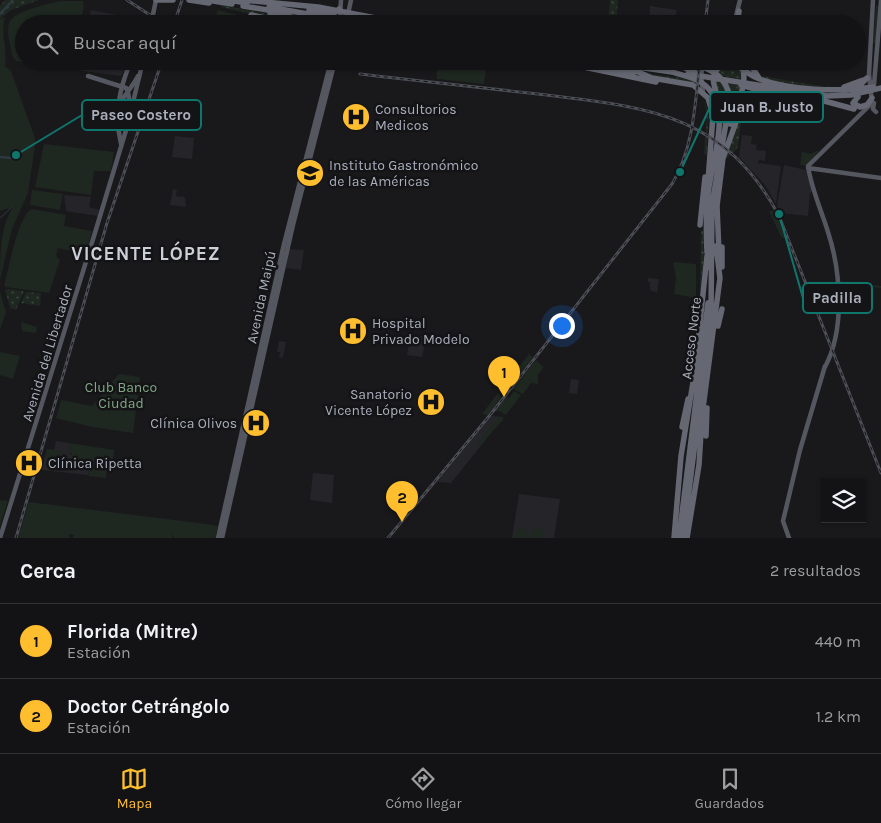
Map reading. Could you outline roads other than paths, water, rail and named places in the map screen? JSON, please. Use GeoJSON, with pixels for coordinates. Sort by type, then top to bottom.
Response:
{"type":"FeatureCollection","features":[{"type":"Feature","properties":{"kind":"highway"},"geometry":{"type":"LineString","coordinates":[[189,0],[330,11]]}},
{"type":"Feature","properties":{"kind":"highway"},"geometry":{"type":"LineString","coordinates":[[197,0],[207,0],[216,3]]}},
{"type":"Feature","properties":{"kind":"highway"},"geometry":{"type":"LineString","coordinates":[[243,0],[298,5]]}},
{"type":"Feature","properties":{"kind":"highway"},"geometry":{"type":"LineString","coordinates":[[272,0],[357,15]]}},
{"type":"Feature","properties":{"kind":"highway"},"geometry":{"type":"LineString","coordinates":[[225,2],[283,15]]}},
{"type":"Feature","properties":{"kind":"highway"},"geometry":{"type":"LineString","coordinates":[[225,2],[278,15]]}},
{"type":"Feature","properties":{"kind":"highway"},"geometry":{"type":"LineString","coordinates":[[263,6],[284,15]]}},
{"type":"Feature","properties":{"kind":"highway"},"geometry":{"type":"LineString","coordinates":[[278,6],[299,15]]}},
{"type":"Feature","properties":{"kind":"highway"},"geometry":{"type":"LineString","coordinates":[[349,11],[352,15]]}},
{"type":"Feature","properties":{"kind":"highway"},"geometry":{"type":"LineString","coordinates":[[739,11],[739,15]]}},
{"type":"Feature","properties":{"kind":"highway"},"geometry":{"type":"LineString","coordinates":[[593,70],[638,79],[693,77]]}},
{"type":"Feature","properties":{"kind":"highway"},"geometry":{"type":"LineString","coordinates":[[621,70],[693,77]]}},
{"type":"Feature","properties":{"kind":"highway"},"geometry":{"type":"LineString","coordinates":[[633,70],[652,78],[706,77],[805,90],[844,93],[873,90],[881,87]]}},
{"type":"Feature","properties":{"kind":"highway"},"geometry":{"type":"LineString","coordinates":[[656,70],[693,77]]}},
{"type":"Feature","properties":{"kind":"highway"},"geometry":{"type":"LineString","coordinates":[[663,70],[693,77],[699,88],[708,98],[713,110],[710,142]]}},
{"type":"Feature","properties":{"kind":"highway"},"geometry":{"type":"LineString","coordinates":[[686,70],[707,87],[717,105],[718,139]]}},
{"type":"Feature","properties":{"kind":"highway"},"geometry":{"type":"LineString","coordinates":[[711,70],[724,82],[729,95],[731,114],[726,149]]}},
{"type":"Feature","properties":{"kind":"highway"},"geometry":{"type":"LineString","coordinates":[[718,70],[714,74],[714,83],[722,112],[718,139]]}},
{"type":"Feature","properties":{"kind":"highway"},"geometry":{"type":"LineString","coordinates":[[700,225],[705,173],[726,149],[734,128],[741,99],[743,70]]}},
{"type":"Feature","properties":{"kind":"highway"},"geometry":{"type":"LineString","coordinates":[[747,70],[749,74],[763,80],[778,83],[829,89],[873,90]]}},
{"type":"Feature","properties":{"kind":"highway"},"geometry":{"type":"LineString","coordinates":[[751,70],[763,80]]}},
{"type":"Feature","properties":{"kind":"highway"},"geometry":{"type":"LineString","coordinates":[[706,77],[714,108],[718,139]]}},
{"type":"Feature","properties":{"kind":"highway"},"geometry":{"type":"LineString","coordinates":[[805,90],[839,92],[854,90],[865,81],[829,89]]}},
{"type":"Feature","properties":{"kind":"highway"},"geometry":{"type":"LineString","coordinates":[[741,82],[767,92],[845,96],[881,87]]}},
{"type":"Feature","properties":{"kind":"highway"},"geometry":{"type":"LineString","coordinates":[[750,82],[854,109]]}},
{"type":"Feature","properties":{"kind":"highway"},"geometry":{"type":"LineString","coordinates":[[813,98],[858,97],[881,87]]}},
{"type":"Feature","properties":{"kind":"highway"},"geometry":{"type":"LineString","coordinates":[[716,159],[731,114],[741,99],[762,90],[796,94]]}},
{"type":"Feature","properties":{"kind":"highway"},"geometry":{"type":"LineString","coordinates":[[858,97],[853,103],[860,108],[867,105],[873,90]]}},
{"type":"Feature","properties":{"kind":"highway"},"geometry":{"type":"LineString","coordinates":[[703,92],[709,112],[710,142],[716,159],[719,251],[709,371],[706,436]]}},
{"type":"Feature","properties":{"kind":"highway","name":"Acceso Norte"},"geometry":{"type":"LineString","coordinates":[[678,538],[708,303],[710,263],[707,254],[711,193],[718,139]]}},
{"type":"Feature","properties":{"kind":"highway"},"geometry":{"type":"LineString","coordinates":[[711,193],[720,265],[713,317]]}},
{"type":"Feature","properties":{"kind":"highway","name":"Acceso Norte"},"geometry":{"type":"LineString","coordinates":[[687,537],[686,510],[713,317],[711,193]]}},
{"type":"Feature","properties":{"kind":"highway"},"geometry":{"type":"LineString","coordinates":[[674,538],[681,452],[696,367],[707,254]]}},
{"type":"Feature","properties":{"kind":"highway"},"geometry":{"type":"LineString","coordinates":[[682,427],[696,367],[698,304]]}},
{"type":"Feature","properties":{"kind":"highway"},"geometry":{"type":"LineString","coordinates":[[690,523],[699,465],[702,416],[722,309]]}},
{"type":"Feature","properties":{"kind":"highway"},"geometry":{"type":"LineString","coordinates":[[681,449],[682,503]]}},
{"type":"Feature","properties":{"kind":"highway"},"geometry":{"type":"LineString","coordinates":[[686,510],[704,450]]}},
{"type":"Feature","properties":{"kind":"highway"},"geometry":{"type":"LineString","coordinates":[[687,537],[700,460]]}},
{"type":"Feature","properties":{"kind":"highway"},"geometry":{"type":"LineString","coordinates":[[677,462],[677,515]]}},
{"type":"Feature","properties":{"kind":"main road"},"geometry":{"type":"LineString","coordinates":[[340,15],[341,0]]}},
{"type":"Feature","properties":{"kind":"main road"},"geometry":{"type":"LineString","coordinates":[[341,15],[349,0]]}},
{"type":"Feature","properties":{"kind":"main road"},"geometry":{"type":"LineString","coordinates":[[343,15],[349,11],[349,0]]}},
{"type":"Feature","properties":{"kind":"main road"},"geometry":{"type":"LineString","coordinates":[[739,11],[741,0]]}},
{"type":"Feature","properties":{"kind":"main road"},"geometry":{"type":"LineString","coordinates":[[740,15],[741,0]]}},
{"type":"Feature","properties":{"kind":"main road"},"geometry":{"type":"LineString","coordinates":[[808,168],[836,137],[870,111],[873,90],[878,45],[881,1],[873,0],[871,44],[873,90]]}},
{"type":"Feature","properties":{"kind":"main road"},"geometry":{"type":"LineString","coordinates":[[155,15],[160,1]]}},
{"type":"Feature","properties":{"kind":"main road"},"geometry":{"type":"LineString","coordinates":[[871,44],[878,45]]}},
{"type":"Feature","properties":{"kind":"main road"},"geometry":{"type":"LineString","coordinates":[[878,45],[881,52]]}},
{"type":"Feature","properties":{"kind":"main road","name":"Avenida del Libertador"},"geometry":{"type":"LineString","coordinates":[[121,146],[116,117],[119,97],[128,70]]}},
{"type":"Feature","properties":{"kind":"main road"},"geometry":{"type":"LineString","coordinates":[[129,92],[128,109],[122,113],[119,109],[120,105],[140,70]]}},
{"type":"Feature","properties":{"kind":"main road","name":"Avenida del Libertador"},"geometry":{"type":"LineString","coordinates":[[0,538],[121,146],[141,70]]}},
{"type":"Feature","properties":{"kind":"main road","name":"Avenida Maipú"},"geometry":{"type":"LineString","coordinates":[[218,538],[285,238],[329,70]]}},
{"type":"Feature","properties":{"kind":"main road","name":"Avenida Maipú"},"geometry":{"type":"LineString","coordinates":[[222,538],[291,232],[332,70]]}},
{"type":"Feature","properties":{"kind":"main road"},"geometry":{"type":"LineString","coordinates":[[703,92],[706,70]]}},
{"type":"Feature","properties":{"kind":"main road"},"geometry":{"type":"LineString","coordinates":[[88,75],[125,86],[129,92],[130,112]]}},
{"type":"Feature","properties":{"kind":"main road"},"geometry":{"type":"LineString","coordinates":[[116,117],[121,126],[124,126],[128,120]]}},
{"type":"Feature","properties":{"kind":"main road"},"geometry":{"type":"LineString","coordinates":[[808,168],[881,178]]}},
{"type":"Feature","properties":{"kind":"main road"},"geometry":{"type":"LineString","coordinates":[[789,538],[783,521],[800,450],[839,322],[832,244],[808,168]]}},
{"type":"Feature","properties":{"kind":"main road"},"geometry":{"type":"LineString","coordinates":[[9,509],[13,507],[14,499]]}},
{"type":"Feature","properties":{"kind":"waterway"},"geometry":{"type":"LineString","coordinates":[[0,14],[13,0]]}},
{"type":"Feature","properties":{"kind":"waterway"},"geometry":{"type":"LineString","coordinates":[[0,157],[12,158]]}},
{"type":"Feature","properties":{"kind":"waterway"},"geometry":{"type":"LineString","coordinates":[[0,218],[12,207]]}},
{"type":"Feature","properties":{"kind":"railway"},"geometry":{"type":"LineString","coordinates":[[127,0],[150,15]]}},
{"type":"Feature","properties":{"kind":"railway"},"geometry":{"type":"LineString","coordinates":[[177,15],[182,0]]}},
{"type":"Feature","properties":{"kind":"railway"},"geometry":{"type":"LineString","coordinates":[[706,15],[708,0]]}},
{"type":"Feature","properties":{"kind":"railway"},"geometry":{"type":"LineString","coordinates":[[16,538],[107,223],[159,70]]}},
{"type":"Feature","properties":{"kind":"railway"},"geometry":{"type":"LineString","coordinates":[[388,538],[490,415],[672,184],[685,155],[689,140],[695,109],[699,70]]}},
{"type":"Feature","properties":{"kind":"railway"},"geometry":{"type":"LineString","coordinates":[[360,74],[576,99],[646,111],[677,120],[706,135],[732,154],[757,181],[779,216],[881,473]]}},
{"type":"Feature","properties":{"kind":"place","name":"Consultorios Medicos"},"geometry":{"type":"Point","coordinates":[356,117]}},
{"type":"Feature","properties":{"kind":"place","name":"Paseo Costero"},"geometry":{"type":"Point","coordinates":[16,155]}},
{"type":"Feature","properties":{"kind":"place","name":"Juan B. Justo"},"geometry":{"type":"Point","coordinates":[680,172]}},
{"type":"Feature","properties":{"kind":"place","name":"Instituto Gastronómico de las Américas"},"geometry":{"type":"Point","coordinates":[310,173]}},
{"type":"Feature","properties":{"kind":"place","name":"Padilla"},"geometry":{"type":"Point","coordinates":[779,214]}},
{"type":"Feature","properties":{"kind":"place","name":"Hospital Privado Modelo"},"geometry":{"type":"Point","coordinates":[353,331]}},
{"type":"Feature","properties":{"kind":"place","name":"Florida (Mitre)"},"geometry":{"type":"Point","coordinates":[504,397]}},
{"type":"Feature","properties":{"kind":"place","name":"Sanatorio Vicente López"},"geometry":{"type":"Point","coordinates":[431,402]}},
{"type":"Feature","properties":{"kind":"place","name":"Clínica Olivos"},"geometry":{"type":"Point","coordinates":[256,423]}},
{"type":"Feature","properties":{"kind":"place","name":"Clínica Ripetta"},"geometry":{"type":"Point","coordinates":[29,463]}},
{"type":"Feature","properties":{"kind":"place","name":"Doctor Cetrángolo"},"geometry":{"type":"Point","coordinates":[402,522]}},
{"type":"Feature","properties":{"kind":"district","name":"VICENTE LÓPEZ"},"geometry":{"type":"Point","coordinates":[146,253]}},
{"type":"Feature","properties":{"kind":"park label","name":"Club Banco Ciudad"},"geometry":{"type":"Point","coordinates":[121,396]}}]}
